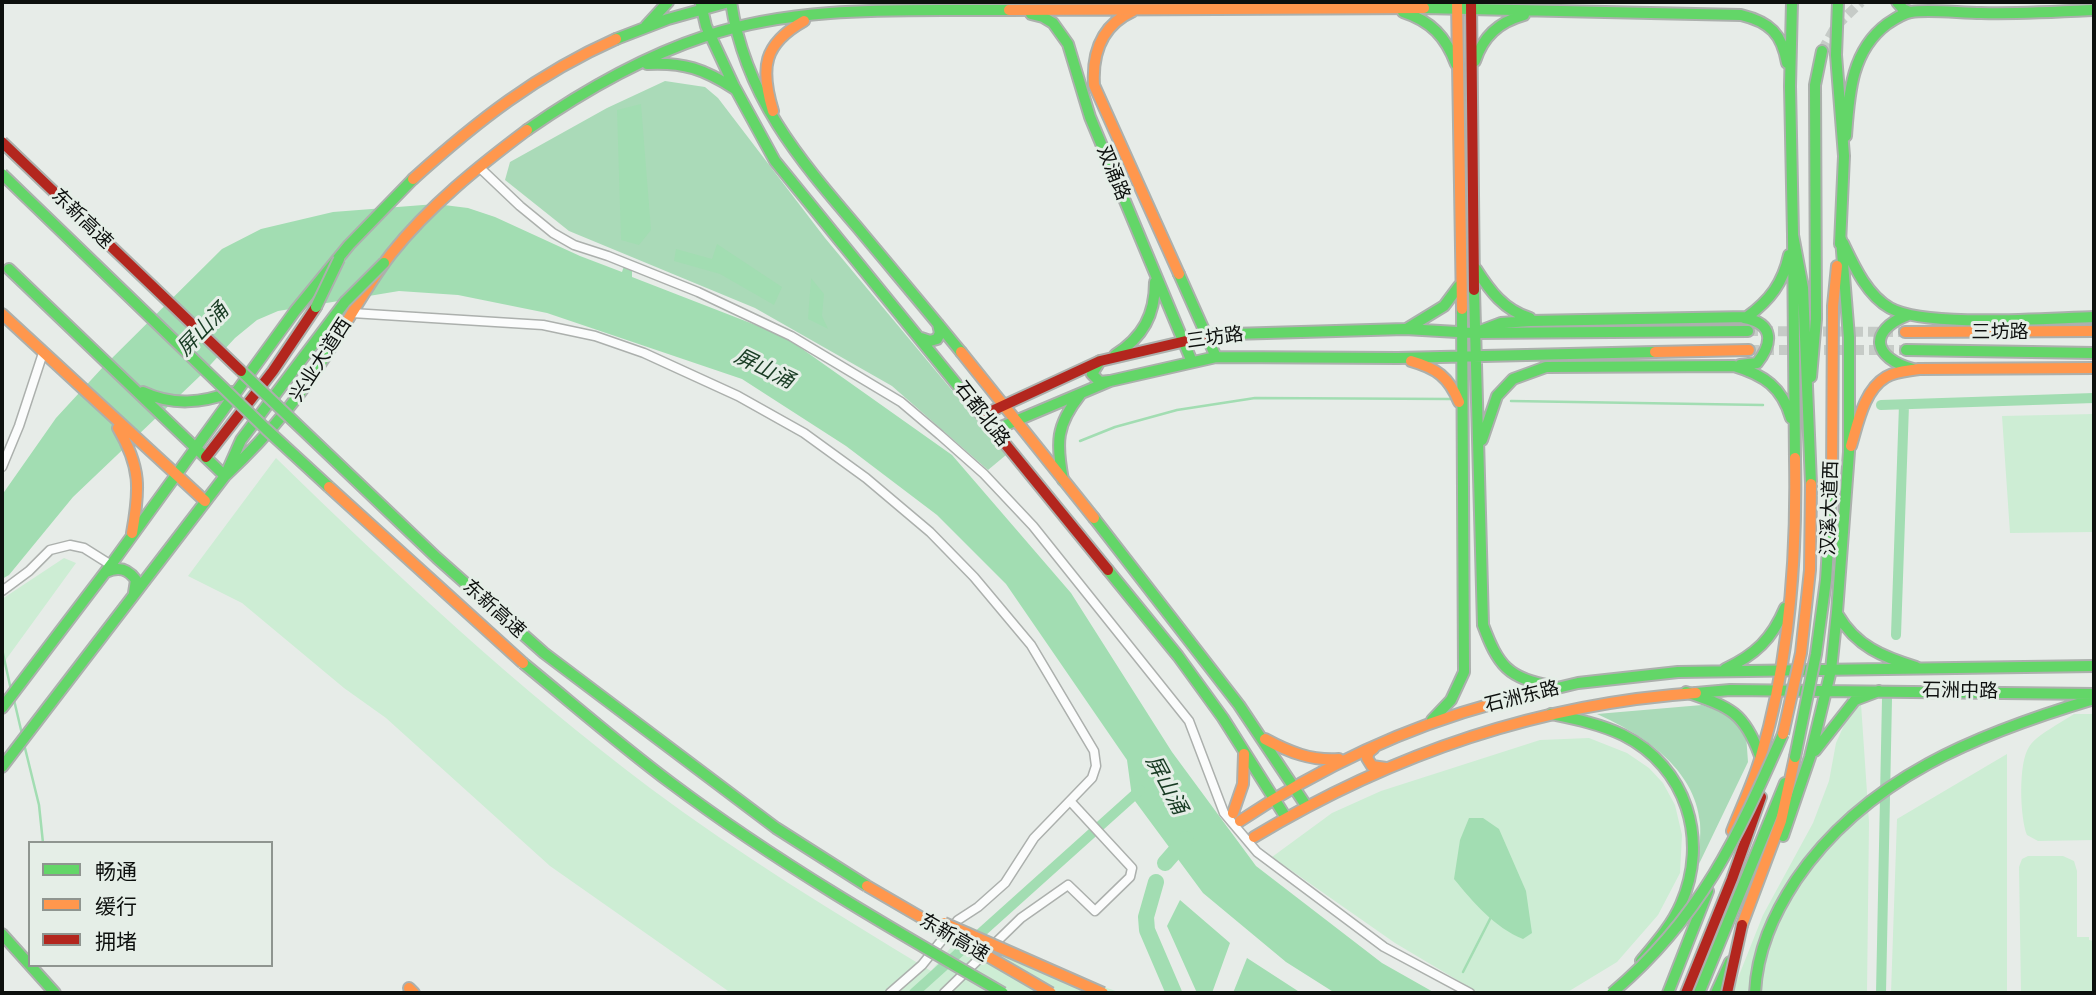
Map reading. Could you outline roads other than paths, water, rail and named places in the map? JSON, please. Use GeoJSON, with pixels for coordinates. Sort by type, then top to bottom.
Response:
{"type":"FeatureCollection","features":[{"type":"Feature","properties":{"kind":"main road"},"geometry":{"type":"LineString","coordinates":[[646,27],[668,2]]}},
{"type":"Feature","properties":{"kind":"main road"},"geometry":{"type":"LineString","coordinates":[[2,708],[108,569],[295,310],[394,196],[451,143],[519,92],[607,43],[701,5],[730,2]]}},
{"type":"Feature","properties":{"kind":"main road","name":"石都北路"},"geometry":{"type":"LineString","coordinates":[[730,2],[735,29],[759,95],[797,156],[938,324],[1077,498],[1239,705],[1305,804]]}},
{"type":"Feature","properties":{"kind":"main road"},"geometry":{"type":"LineString","coordinates":[[832,2],[844,12]]}},
{"type":"Feature","properties":{"kind":"main road"},"geometry":{"type":"LineString","coordinates":[[1290,9],[1328,2]]}},
{"type":"Feature","properties":{"kind":"main road","name":"汉溪大道西"},"geometry":{"type":"LineString","coordinates":[[1686,993],[1732,879],[1783,734],[1802,639],[1810,570],[1811,484],[1803,288],[1793,235],[1790,86],[1792,2]]}},
{"type":"Feature","properties":{"kind":"main road","name":"汉溪大道西"},"geometry":{"type":"LineString","coordinates":[[1699,993],[1795,757],[1816,654],[1825,593],[1832,482],[1833,306],[1841,239],[1844,156],[1836,55],[1838,2]]}},
{"type":"Feature","properties":{"kind":"main road"},"geometry":{"type":"LineString","coordinates":[[1897,2],[1910,12],[2010,14],[2094,10]]}},
{"type":"Feature","properties":{"kind":"main road","name":"石都北路"},"geometry":{"type":"LineString","coordinates":[[701,5],[710,35],[735,89],[775,161],[1178,656],[1223,718],[1284,816]]}},
{"type":"Feature","properties":{"kind":"main road"},"geometry":{"type":"LineString","coordinates":[[1290,9],[1390,9],[1457,5],[1538,12],[1741,15],[1769,24],[1780,34],[1790,86]]}},
{"type":"Feature","properties":{"kind":"main road"},"geometry":{"type":"LineString","coordinates":[[1430,722],[1451,700],[1464,672],[1464,446],[1457,5]]}},
{"type":"Feature","properties":{"kind":"main road"},"geometry":{"type":"LineString","coordinates":[[1471,6],[1475,333],[1483,625],[1491,647],[1507,674],[1531,684],[1558,687]]}},
{"type":"Feature","properties":{"kind":"main road","name":"兴业大道西"},"geometry":{"type":"LineString","coordinates":[[3,766],[225,476],[256,448],[300,396],[384,263],[442,200],[479,167],[518,136],[593,87],[639,64],[710,35],[816,15],[844,12],[1290,9]]}},
{"type":"Feature","properties":{"kind":"main road"},"geometry":{"type":"LineString","coordinates":[[1390,9],[1419,17],[1435,27],[1452,54],[1459,72]]}},
{"type":"Feature","properties":{"kind":"main road","name":"双涌路"},"geometry":{"type":"LineString","coordinates":[[1014,10],[1043,17],[1053,23],[1068,44],[1090,117],[1192,362]]}},
{"type":"Feature","properties":{"kind":"main road","name":"双涌路"},"geometry":{"type":"LineString","coordinates":[[1137,10],[1114,22],[1099,42],[1092,67],[1094,85],[1216,357]]}},
{"type":"Feature","properties":{"kind":"main road"},"geometry":{"type":"LineString","coordinates":[[1473,71],[1478,51],[1492,31],[1512,18],[1538,12]]}},
{"type":"Feature","properties":{"kind":"main road"},"geometry":{"type":"LineString","coordinates":[[1844,156],[1851,79],[1857,59],[1878,29],[1910,12]]}},
{"type":"Feature","properties":{"kind":"main road"},"geometry":{"type":"LineString","coordinates":[[780,130],[764,77],[766,57],[773,43],[791,27],[816,15]]}},
{"type":"Feature","properties":{"kind":"main road"},"geometry":{"type":"LineString","coordinates":[[1808,409],[1816,319],[1815,85],[1822,51]]}},
{"type":"Feature","properties":{"kind":"main road"},"geometry":{"type":"LineString","coordinates":[[639,64],[676,62],[693,65],[735,89]]}},
{"type":"Feature","properties":{"kind":"main road"},"geometry":{"type":"LineString","coordinates":[[756,131],[758,119],[763,116],[769,118],[780,130]]}},
{"type":"Feature","properties":{"kind":"main road","name":"东新高速"},"geometry":{"type":"LineString","coordinates":[[2,142],[437,558],[544,653],[776,828],[887,899],[1051,993]]}},
{"type":"Feature","properties":{"kind":"main road","name":"东新高速"},"geometry":{"type":"LineString","coordinates":[[2,174],[267,429],[526,665],[671,783],[806,876],[1003,993]]}},
{"type":"Feature","properties":{"kind":"main road"},"geometry":{"type":"LineString","coordinates":[[1743,318],[1759,309],[1779,289],[1786,272],[1793,235]]}},
{"type":"Feature","properties":{"kind":"main road"},"geometry":{"type":"LineString","coordinates":[[1668,993],[1761,757],[1789,618],[1796,517],[1793,235]]}},
{"type":"Feature","properties":{"kind":"main road"},"geometry":{"type":"LineString","coordinates":[[1841,239],[1858,274],[1891,310],[1908,315],[1956,318],[2094,317]]}},
{"type":"Feature","properties":{"kind":"main road"},"geometry":{"type":"LineString","coordinates":[[1716,993],[1795,804],[1810,757],[1830,670],[1837,617],[1849,452],[1849,337],[1841,239]]}},
{"type":"Feature","properties":{"kind":"main road"},"geometry":{"type":"LineString","coordinates":[[206,457],[273,371],[316,307],[339,259]]}},
{"type":"Feature","properties":{"kind":"main road"},"geometry":{"type":"LineString","coordinates":[[9,269],[225,476],[241,440],[304,354],[345,302],[384,263]]}},
{"type":"Feature","properties":{"kind":"main road"},"geometry":{"type":"LineString","coordinates":[[1475,267],[1498,301],[1511,311],[1539,320]]}},
{"type":"Feature","properties":{"kind":"main road"},"geometry":{"type":"LineString","coordinates":[[1110,381],[1100,382],[1092,374],[1104,360],[1136,339],[1152,315],[1156,301],[1154,272]]}},
{"type":"Feature","properties":{"kind":"main road"},"geometry":{"type":"LineString","coordinates":[[1405,329],[1440,311],[1448,304],[1462,281]]}},
{"type":"Feature","properties":{"kind":"main road"},"geometry":{"type":"LineString","coordinates":[[2,314],[109,414],[133,444],[176,474],[205,501]]}},
{"type":"Feature","properties":{"kind":"main road"},"geometry":{"type":"LineString","coordinates":[[1908,315],[1895,319],[1884,329],[1881,347],[1883,353],[1893,362],[1917,370]]}},
{"type":"Feature","properties":{"kind":"main road"},"geometry":{"type":"LineString","coordinates":[[1475,333],[1501,323],[1539,320],[1754,318],[1764,325],[1769,342],[1767,352],[1757,363],[1734,366],[1546,367],[1526,373],[1513,379],[1497,396],[1479,446]]}},
{"type":"Feature","properties":{"kind":"main road"},"geometry":{"type":"LineString","coordinates":[[921,338],[934,342],[942,331],[938,324]]}},
{"type":"Feature","properties":{"kind":"main road","name":"三坊路"},"geometry":{"type":"LineString","coordinates":[[983,415],[1104,360],[1205,335],[1405,329],[1475,333]]}},
{"type":"Feature","properties":{"kind":"main road"},"geometry":{"type":"LineString","coordinates":[[1475,333],[1748,331]]}},
{"type":"Feature","properties":{"kind":"main road","name":"三坊路"},"geometry":{"type":"LineString","coordinates":[[1905,332],[2094,331]]}},
{"type":"Feature","properties":{"kind":"main road"},"geometry":{"type":"LineString","coordinates":[[1477,355],[1749,350]]}},
{"type":"Feature","properties":{"kind":"main road","name":"三坊路"},"geometry":{"type":"LineString","coordinates":[[1906,350],[2094,353]]}},
{"type":"Feature","properties":{"kind":"main road","name":"三坊路"},"geometry":{"type":"LineString","coordinates":[[995,430],[1110,381],[1216,357],[1398,358],[1477,355]]}},
{"type":"Feature","properties":{"kind":"main road"},"geometry":{"type":"LineString","coordinates":[[1398,358],[1431,368],[1447,377],[1453,384],[1463,412]]}},
{"type":"Feature","properties":{"kind":"main road"},"geometry":{"type":"LineString","coordinates":[[1734,366],[1758,372],[1768,379],[1789,409],[1794,430]]}},
{"type":"Feature","properties":{"kind":"main road"},"geometry":{"type":"LineString","coordinates":[[1849,452],[1868,396],[1887,377],[1917,370],[2094,368]]}},
{"type":"Feature","properties":{"kind":"main road"},"geometry":{"type":"LineString","coordinates":[[133,386],[150,396],[176,402],[213,400],[235,391]]}},
{"type":"Feature","properties":{"kind":"main road"},"geometry":{"type":"LineString","coordinates":[[1064,483],[1058,455],[1059,429],[1065,415],[1083,392]]}},
{"type":"Feature","properties":{"kind":"main road"},"geometry":{"type":"LineString","coordinates":[[1464,446],[1472,437],[1479,446]]}},
{"type":"Feature","properties":{"kind":"main road"},"geometry":{"type":"LineString","coordinates":[[130,539],[139,474],[133,444]]}},
{"type":"Feature","properties":{"kind":"main road"},"geometry":{"type":"LineString","coordinates":[[1062,514],[1058,505],[1060,499],[1068,494],[1077,498]]}},
{"type":"Feature","properties":{"kind":"main road"},"geometry":{"type":"LineString","coordinates":[[108,569],[124,569],[135,580],[134,593]]}},
{"type":"Feature","properties":{"kind":"main road"},"geometry":{"type":"LineString","coordinates":[[1725,669],[1751,657],[1769,639],[1779,624],[1793,588]]}},
{"type":"Feature","properties":{"kind":"main road"},"geometry":{"type":"LineString","coordinates":[[1789,618],[1796,635],[1815,640],[1827,635],[1837,617]]}},
{"type":"Feature","properties":{"kind":"main road"},"geometry":{"type":"LineString","coordinates":[[1837,617],[1865,647],[1883,657],[1916,667],[1914,691]]}},
{"type":"Feature","properties":{"kind":"main road"},"geometry":{"type":"LineString","coordinates":[[1465,630],[1468,634],[1476,634],[1483,625]]}},
{"type":"Feature","properties":{"kind":"main road","name":"石洲中路"},"geometry":{"type":"LineString","coordinates":[[1830,670],[2094,666]]}},
{"type":"Feature","properties":{"kind":"main road","name":"石洲东路"},"geometry":{"type":"LineString","coordinates":[[1243,751],[1246,778],[1237,817],[1346,759],[1430,722],[1558,687],[1630,675],[1725,669],[1830,670]]}},
{"type":"Feature","properties":{"kind":"main road"},"geometry":{"type":"LineString","coordinates":[[1686,672],[1691,674],[1693,684],[1686,692],[1725,706],[1736,713],[1753,732],[1761,757]]}},
{"type":"Feature","properties":{"kind":"main road","name":"石洲东路"},"geometry":{"type":"LineString","coordinates":[[1254,837],[1305,804],[1386,768],[1455,743],[1551,714],[1686,692],[1826,691]]}},
{"type":"Feature","properties":{"kind":"main road","name":"石洲中路"},"geometry":{"type":"LineString","coordinates":[[1826,691],[2094,694]]}},
{"type":"Feature","properties":{"kind":"main road"},"geometry":{"type":"LineString","coordinates":[[1810,757],[1855,700],[1879,691]]}},
{"type":"Feature","properties":{"kind":"main road"},"geometry":{"type":"LineString","coordinates":[[1755,993],[1756,971],[1763,940],[1778,909],[1807,860],[1860,806],[1887,785],[1934,758],[2037,715],[2094,699]]}},
{"type":"Feature","properties":{"kind":"main road"},"geometry":{"type":"LineString","coordinates":[[1223,718],[1234,722],[1240,718],[1242,712],[1239,705]]}},
{"type":"Feature","properties":{"kind":"main road"},"geometry":{"type":"LineString","coordinates":[[1551,714],[1610,729],[1649,752],[1679,785],[1693,821],[1693,864],[1681,905],[1645,956],[1610,993]]}},
{"type":"Feature","properties":{"kind":"main road"},"geometry":{"type":"LineString","coordinates":[[1610,993],[1632,978],[1657,952],[1701,897],[1745,821],[1783,734]]}},
{"type":"Feature","properties":{"kind":"main road"},"geometry":{"type":"LineString","coordinates":[[1263,738],[1306,758],[1320,761],[1346,759]]}},
{"type":"Feature","properties":{"kind":"main road"},"geometry":{"type":"LineString","coordinates":[[1378,746],[1369,752],[1367,758],[1372,766],[1386,768]]}},
{"type":"Feature","properties":{"kind":"main road"},"geometry":{"type":"LineString","coordinates":[[1727,993],[1742,925],[1781,821],[1795,757]]}},
{"type":"Feature","properties":{"kind":"main road"},"geometry":{"type":"LineString","coordinates":[[887,899],[1103,993]]}},
{"type":"Feature","properties":{"kind":"main road"},"geometry":{"type":"LineString","coordinates":[[1736,993],[1735,969],[1742,925]]}},
{"type":"Feature","properties":{"kind":"main road"},"geometry":{"type":"LineString","coordinates":[[2,934],[28,963]]}},
{"type":"Feature","properties":{"kind":"main road"},"geometry":{"type":"LineString","coordinates":[[32,967],[55,993]]}},
{"type":"Feature","properties":{"kind":"street"},"geometry":{"type":"LineString","coordinates":[[479,167],[520,206],[553,233],[573,245],[698,292],[791,336],[901,402],[987,478],[1033,526],[1189,721],[1224,813],[1257,852],[1384,947],[1470,993]]}},
{"type":"Feature","properties":{"kind":"street"},"geometry":{"type":"LineString","coordinates":[[355,307],[543,325],[595,336],[644,353],[738,396],[804,433],[866,478],[930,532],[974,577],[1031,645],[1094,751],[1096,766],[1092,778],[1034,838],[1005,883],[978,907],[958,920],[922,965],[890,993]]}},
{"type":"Feature","properties":{"kind":"street"},"geometry":{"type":"LineString","coordinates":[[2,467],[19,426],[43,353]]}},
{"type":"Feature","properties":{"kind":"street"},"geometry":{"type":"LineString","coordinates":[[2,591],[29,572],[50,550],[71,545],[84,548],[108,569]]}},
{"type":"Feature","properties":{"kind":"street"},"geometry":{"type":"LineString","coordinates":[[944,993],[1021,918],[1068,885],[1095,911],[1130,877],[1132,868],[1070,802]]}},
{"type":"Feature","properties":{"kind":"water"},"geometry":{"type":"Polygon","coordinates":[[[641,104],[651,230],[639,245],[621,240],[617,110],[641,104]]]}},
{"type":"Feature","properties":{"kind":"water","name":"屏山涌"},"geometry":{"type":"Polygon","coordinates":[[[436,204],[468,208],[495,217],[622,272],[624,266],[632,269],[632,277],[784,336],[952,455],[1071,593],[1172,752],[1256,866],[1382,963],[1435,993],[1335,993],[1286,962],[1203,893],[1132,797],[1127,760],[1006,584],[937,515],[846,446],[742,379],[547,313],[458,295],[399,291],[278,311],[257,320],[235,338],[201,375],[73,497],[9,575],[2,579],[2,495],[56,418],[103,367],[222,249],[261,229],[333,212],[436,204]]]}},
{"type":"Feature","properties":{"kind":"water"},"geometry":{"type":"Polygon","coordinates":[[[717,244],[782,287],[774,305],[720,274],[674,261],[676,249],[712,259],[717,244]]]}},
{"type":"Feature","properties":{"kind":"water"},"geometry":{"type":"Polygon","coordinates":[[[811,278],[824,294],[822,316],[828,329],[808,319],[811,278]]]}},
{"type":"Feature","properties":{"kind":"water"},"geometry":{"type":"Polygon","coordinates":[[[1469,818],[1483,818],[1499,829],[1526,891],[1532,933],[1523,939],[1494,921],[1454,879],[1460,840],[1469,818]]]}},
{"type":"Feature","properties":{"kind":"water"},"geometry":{"type":"Polygon","coordinates":[[[1180,900],[1230,943],[1212,993],[1197,993],[1167,926],[1180,900]]]}},
{"type":"Feature","properties":{"kind":"water"},"geometry":{"type":"Polygon","coordinates":[[[1247,958],[1301,993],[1233,993],[1247,958]]]}},
{"type":"Feature","properties":{"kind":"waterway"},"geometry":{"type":"LineString","coordinates":[[1080,441],[1115,427],[1177,410],[1255,398],[1451,399]]}},
{"type":"Feature","properties":{"kind":"waterway"},"geometry":{"type":"LineString","coordinates":[[1881,405],[2094,398]]}},
{"type":"Feature","properties":{"kind":"waterway"},"geometry":{"type":"LineString","coordinates":[[1511,401],[1763,405]]}},
{"type":"Feature","properties":{"kind":"waterway"},"geometry":{"type":"LineString","coordinates":[[1896,635],[1904,405]]}},
{"type":"Feature","properties":{"kind":"waterway"},"geometry":{"type":"LineString","coordinates":[[2,649],[11,690]]}},
{"type":"Feature","properties":{"kind":"waterway"},"geometry":{"type":"LineString","coordinates":[[1881,993],[1887,699]]}},
{"type":"Feature","properties":{"kind":"waterway"},"geometry":{"type":"LineString","coordinates":[[14,700],[22,734]]}},
{"type":"Feature","properties":{"kind":"waterway"},"geometry":{"type":"LineString","coordinates":[[24,744],[39,805],[43,841]]}},
{"type":"Feature","properties":{"kind":"waterway"},"geometry":{"type":"LineString","coordinates":[[914,993],[1140,790]]}},
{"type":"Feature","properties":{"kind":"waterway"},"geometry":{"type":"LineString","coordinates":[[1165,863],[1186,839]]}},
{"type":"Feature","properties":{"kind":"waterway"},"geometry":{"type":"LineString","coordinates":[[1156,882],[1146,917],[1147,930],[1174,993]]}},
{"type":"Feature","properties":{"kind":"waterway"},"geometry":{"type":"LineString","coordinates":[[1463,972],[1491,917]]}},
{"type":"Feature","properties":{"kind":"tunnel"},"geometry":{"type":"LineString","coordinates":[[1822,51],[1836,26],[1861,2]]}},
{"type":"Feature","properties":{"kind":"tunnel"},"geometry":{"type":"LineString","coordinates":[[1748,331],[1905,332]]}},
{"type":"Feature","properties":{"kind":"tunnel"},"geometry":{"type":"LineString","coordinates":[[1749,350],[1906,350]]}}]}
